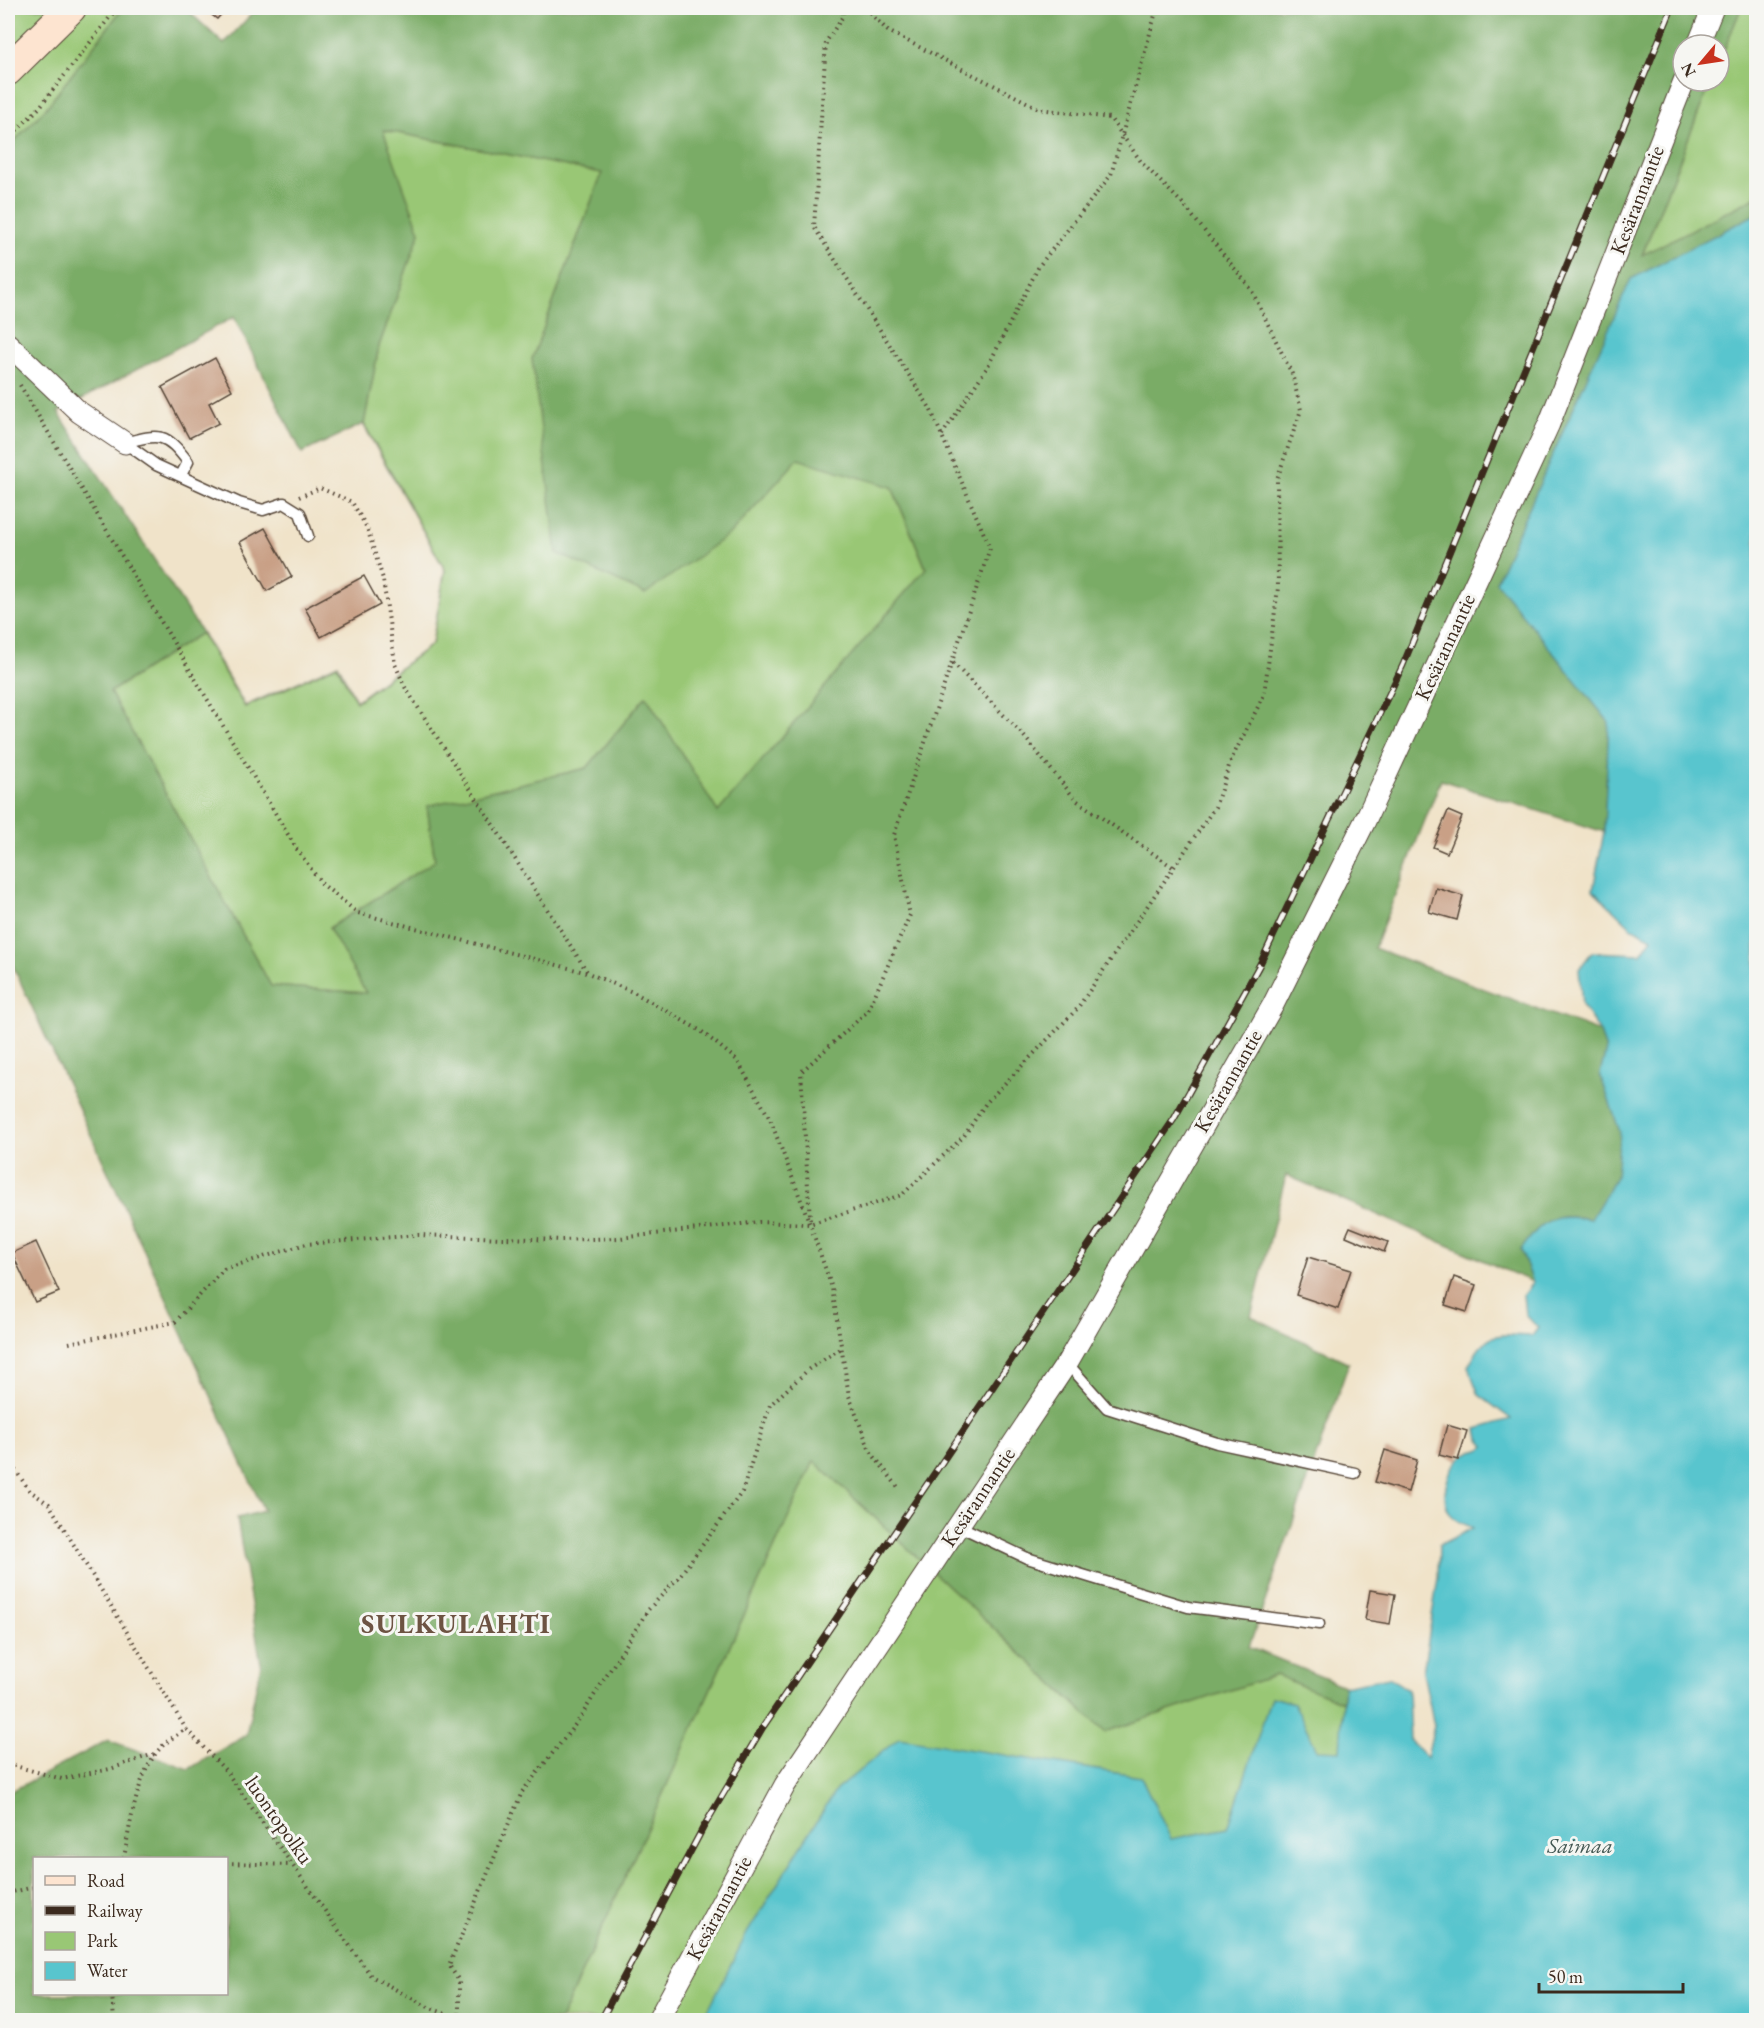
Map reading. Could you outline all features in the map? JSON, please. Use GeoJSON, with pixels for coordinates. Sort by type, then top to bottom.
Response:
{"type":"FeatureCollection","features":[{"type":"Feature","properties":{"kind":"main road"},"geometry":{"type":"LineString","coordinates":[[8,70],[71,8]]}},
{"type":"Feature","properties":{"kind":"street"},"geometry":{"type":"LineString","coordinates":[[1703,33],[1713,8]]}},
{"type":"Feature","properties":{"kind":"street","name":"Kesärannantie"},"geometry":{"type":"LineString","coordinates":[[658,2020],[785,1785],[1067,1363],[1273,1005],[1364,823],[1549,424],[1679,93]]}},
{"type":"Feature","properties":{"kind":"street"},"geometry":{"type":"LineString","coordinates":[[8,344],[79,412],[126,443]]}},
{"type":"Feature","properties":{"kind":"lane"},"geometry":{"type":"LineString","coordinates":[[126,443],[152,436],[173,442],[188,462],[181,475]]}},
{"type":"Feature","properties":{"kind":"lane"},"geometry":{"type":"LineString","coordinates":[[126,443],[156,465],[247,506],[263,510],[284,503],[300,513],[308,536]]}},
{"type":"Feature","properties":{"kind":"lane"},"geometry":{"type":"LineString","coordinates":[[1067,1363],[1107,1407],[1217,1443],[1355,1473]]}},
{"type":"Feature","properties":{"kind":"lane"},"geometry":{"type":"LineString","coordinates":[[959,1526],[1027,1558],[1188,1607],[1319,1624]]}},
{"type":"Feature","properties":{"kind":"path"},"geometry":{"type":"LineString","coordinates":[[8,140],[39,108],[117,8]]}},
{"type":"Feature","properties":{"kind":"path"},"geometry":{"type":"LineString","coordinates":[[810,1224],[801,1072],[868,1011],[910,915],[894,835],[990,548],[930,408],[814,227],[826,42],[843,16],[843,8]]}},
{"type":"Feature","properties":{"kind":"path"},"geometry":{"type":"LineString","coordinates":[[69,1343],[175,1322],[224,1269],[306,1244],[419,1235],[596,1239],[759,1222],[810,1224],[902,1195],[964,1136],[986,1103],[1077,1009],[1215,807],[1231,760],[1264,695],[1278,588],[1277,478],[1301,410],[1292,374],[1251,289],[1182,202],[1142,163],[1110,118],[1040,110],[888,31],[865,8]]}},
{"type":"Feature","properties":{"kind":"path"},"geometry":{"type":"LineString","coordinates":[[942,435],[988,366],[1039,266],[1111,175],[1157,8]]}},
{"type":"Feature","properties":{"kind":"path"},"geometry":{"type":"LineString","coordinates":[[16,375],[296,848],[322,884],[358,913],[588,973],[635,993],[701,1030],[737,1060],[770,1119],[832,1288],[849,1396],[870,1451],[897,1487]]}},
{"type":"Feature","properties":{"kind":"path"},"geometry":{"type":"LineString","coordinates":[[284,503],[320,488],[352,502],[367,528],[383,579],[388,604],[390,644],[405,687],[588,973]]}},
{"type":"Feature","properties":{"kind":"path"},"geometry":{"type":"LineString","coordinates":[[952,663],[1023,735],[1076,800],[1174,868]]}},
{"type":"Feature","properties":{"kind":"path"},"geometry":{"type":"LineString","coordinates":[[460,2020],[459,1982],[449,1965],[522,1792],[578,1721],[648,1610],[678,1578],[742,1492],[770,1405],[809,1369],[840,1349]]}},
{"type":"Feature","properties":{"kind":"path","name":"luontopolku"},"geometry":{"type":"LineString","coordinates":[[8,1460],[30,1491],[50,1504],[186,1730],[226,1771],[371,1976],[430,2008],[460,2020]]}},
{"type":"Feature","properties":{"kind":"path"},"geometry":{"type":"LineString","coordinates":[[124,1857],[144,1777],[155,1754],[170,1739],[186,1730]]}},
{"type":"Feature","properties":{"kind":"path"},"geometry":{"type":"LineString","coordinates":[[8,1764],[62,1779],[110,1769],[155,1754]]}},
{"type":"Feature","properties":{"kind":"path"},"geometry":{"type":"LineString","coordinates":[[228,1863],[291,1865]]}},
{"type":"Feature","properties":{"kind":"path"},"geometry":{"type":"LineString","coordinates":[[8,1893],[33,1887]]}},
{"type":"Feature","properties":{"kind":"path"},"geometry":{"type":"LineString","coordinates":[[112,1995],[114,2020]]}},
{"type":"Feature","properties":{"kind":"green space"},"geometry":{"type":"Polygon","coordinates":[[[8,8],[123,8],[46,108],[8,148],[8,8]]]}},
{"type":"Feature","properties":{"kind":"green space"},"geometry":{"type":"Polygon","coordinates":[[[123,8],[185,8],[224,44],[257,8],[1741,8],[1731,33],[1671,33],[1671,93],[1706,93],[1642,255],[1756,197],[1756,214],[1631,279],[1496,582],[1609,722],[1604,832],[1441,780],[1374,948],[1600,1032],[1606,1050],[1600,1074],[1620,1132],[1617,1177],[1591,1219],[1558,1218],[1542,1225],[1528,1240],[1521,1250],[1533,1282],[1286,1175],[1251,1316],[1349,1363],[1249,1647],[1344,1686],[1343,1702],[1276,1675],[1105,1732],[814,1461],[560,2020],[8,2020],[8,1793],[108,1740],[189,1769],[246,1735],[261,1664],[237,1518],[264,1511],[8,955],[8,148],[46,108],[123,8]],[[383,130],[420,232],[379,346],[364,424],[445,570],[363,424],[302,453],[234,317],[58,412],[202,633],[245,706],[338,664],[356,701],[432,644],[356,702],[337,665],[245,707],[201,633],[110,692],[271,986],[366,993],[329,928],[435,861],[427,806],[587,768],[646,696],[718,812],[926,568],[892,487],[798,459],[731,533],[645,594],[557,553],[532,359],[602,173],[383,130]]]}},
{"type":"Feature","properties":{"kind":"green space"},"geometry":{"type":"Polygon","coordinates":[[[1741,8],[1756,8],[1756,197],[1642,256],[1706,93],[1731,93],[1731,33],[1741,8]]]}},
{"type":"Feature","properties":{"kind":"green space"},"geometry":{"type":"Polygon","coordinates":[[[382,130],[602,173],[532,359],[731,533],[798,458],[892,487],[926,569],[718,813],[646,696],[587,768],[427,806],[435,861],[329,928],[366,993],[271,986],[110,692],[201,633],[245,707],[337,665],[356,701],[432,644],[445,570],[364,424],[379,346],[420,232],[382,130]]]}},
{"type":"Feature","properties":{"kind":"green space"},"geometry":{"type":"Polygon","coordinates":[[[814,1461],[1105,1732],[1276,1675],[1343,1702],[1341,1751],[1045,2020],[560,2020],[814,1461]]]}},
{"type":"Feature","properties":{"kind":"water","name":"Saimaa"},"geometry":{"type":"Polygon","coordinates":[[[1756,214],[1756,2020],[703,2020],[747,1933],[836,1790],[899,1738],[1141,1777],[1171,1839],[1228,1828],[1271,1697],[1294,1703],[1317,1750],[1340,1751],[1344,1686],[1389,1677],[1408,1690],[1410,1741],[1427,1758],[1434,1726],[1423,1672],[1438,1578],[1439,1545],[1473,1528],[1455,1519],[1449,1512],[1445,1495],[1448,1477],[1452,1468],[1464,1455],[1485,1446],[1479,1439],[1477,1429],[1511,1419],[1479,1395],[1468,1366],[1481,1346],[1493,1337],[1500,1335],[1532,1336],[1538,1328],[1525,1314],[1523,1295],[1533,1282],[1521,1250],[1536,1231],[1550,1221],[1567,1217],[1591,1219],[1616,1177],[1620,1132],[1600,1074],[1606,1050],[1600,1032],[1582,1005],[1579,969],[1592,952],[1641,954],[1652,938],[1631,927],[1593,890],[1604,832],[1609,722],[1496,582],[1631,279],[1756,214]]]}},
{"type":"Feature","properties":{"kind":"building"},"geometry":{"type":"Polygon","coordinates":[[[203,8],[227,8],[217,19],[203,8]]]}},
{"type":"Feature","properties":{"kind":"building"},"geometry":{"type":"Polygon","coordinates":[[[215,358],[232,390],[209,403],[219,423],[189,438],[162,387],[215,358]]]}},
{"type":"Feature","properties":{"kind":"building"},"geometry":{"type":"Polygon","coordinates":[[[265,528],[292,577],[267,591],[240,542],[265,528]]]}},
{"type":"Feature","properties":{"kind":"building"},"geometry":{"type":"Polygon","coordinates":[[[364,576],[380,605],[321,637],[305,608],[364,576]]]}},
{"type":"Feature","properties":{"kind":"building"},"geometry":{"type":"Polygon","coordinates":[[[1448,811],[1462,817],[1447,853],[1433,847],[1448,811]]]}},
{"type":"Feature","properties":{"kind":"building"},"geometry":{"type":"Polygon","coordinates":[[[1436,888],[1463,896],[1457,920],[1429,912],[1436,888]]]}},
{"type":"Feature","properties":{"kind":"building"},"geometry":{"type":"Polygon","coordinates":[[[1350,1227],[1388,1242],[1384,1252],[1346,1236],[1350,1227]]]}},
{"type":"Feature","properties":{"kind":"building"},"geometry":{"type":"Polygon","coordinates":[[[36,1242],[59,1292],[35,1302],[12,1253],[36,1242]]]}},
{"type":"Feature","properties":{"kind":"building"},"geometry":{"type":"Polygon","coordinates":[[[1308,1257],[1351,1270],[1338,1309],[1296,1295],[1308,1257]]]}},
{"type":"Feature","properties":{"kind":"building"},"geometry":{"type":"Polygon","coordinates":[[[1454,1277],[1476,1285],[1467,1312],[1445,1305],[1454,1277]]]}},
{"type":"Feature","properties":{"kind":"building"},"geometry":{"type":"Polygon","coordinates":[[[1447,1425],[1467,1431],[1458,1460],[1439,1455],[1447,1425]]]}},
{"type":"Feature","properties":{"kind":"building"},"geometry":{"type":"Polygon","coordinates":[[[1385,1450],[1417,1460],[1408,1492],[1375,1482],[1385,1450]]]}},
{"type":"Feature","properties":{"kind":"building"},"geometry":{"type":"Polygon","coordinates":[[[1370,1590],[1395,1594],[1390,1624],[1365,1620],[1370,1590]]]}},
{"type":"Feature","properties":{"kind":"railway"},"geometry":{"type":"LineString","coordinates":[[601,2020],[703,1828],[763,1727],[1174,1119],[1260,964],[1403,665],[1672,8]]}},
{"type":"Feature","properties":{"kind":"district","name":"SULKULAHTI"},"geometry":{"type":"Point","coordinates":[456,1624]}}]}
